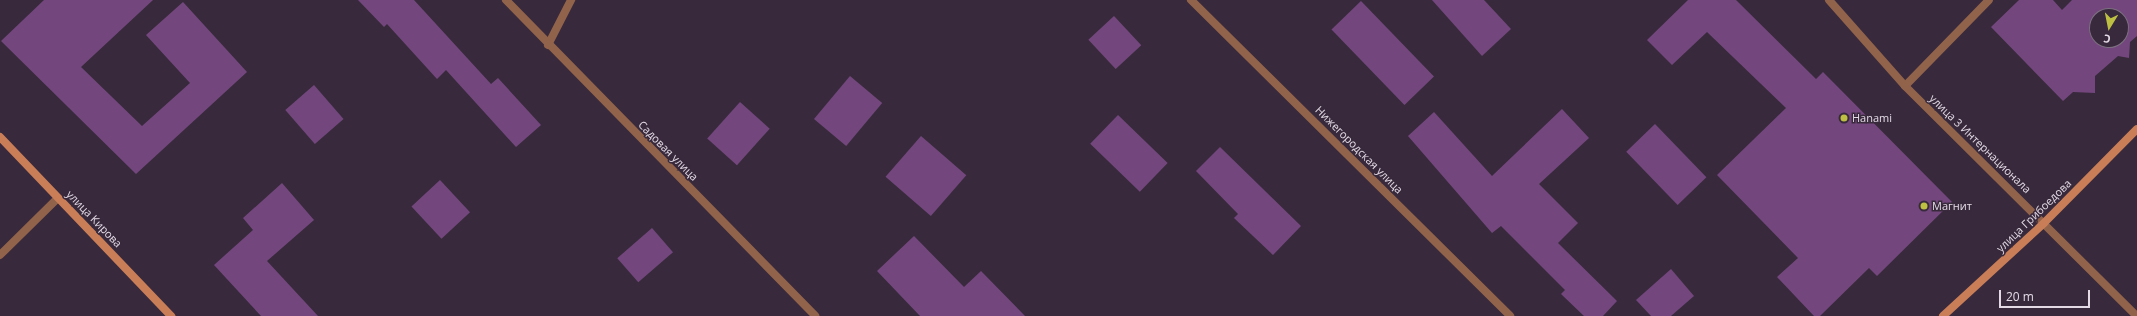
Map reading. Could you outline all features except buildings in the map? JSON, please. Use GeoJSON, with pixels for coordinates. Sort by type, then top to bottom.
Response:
{"type":"FeatureCollection","features":[{"type":"Feature","properties":{"kind":"street","name":"Садовая улица"},"geometry":{"type":"LineString","coordinates":[[506,0],[548,45],[815,316]]}},
{"type":"Feature","properties":{"kind":"street"},"geometry":{"type":"LineString","coordinates":[[548,45],[571,0]]}},
{"type":"Feature","properties":{"kind":"street","name":"Нижегородская улица"},"geometry":{"type":"LineString","coordinates":[[1191,0],[1510,316]]}},
{"type":"Feature","properties":{"kind":"street","name":"улица 3 Интернационала"},"geometry":{"type":"LineString","coordinates":[[1829,0],[1905,86],[2137,316]]}},
{"type":"Feature","properties":{"kind":"street"},"geometry":{"type":"LineString","coordinates":[[1905,86],[1989,0]]}},
{"type":"Feature","properties":{"kind":"street","name":"улица Грибоедова"},"geometry":{"type":"LineString","coordinates":[[1943,316],[2044,223],[2137,129]]}},
{"type":"Feature","properties":{"kind":"street","name":"улица Кирова"},"geometry":{"type":"LineString","coordinates":[[0,137],[171,316]]}},
{"type":"Feature","properties":{"kind":"street"},"geometry":{"type":"LineString","coordinates":[[0,255],[58,198]]}},
{"type":"Feature","properties":{"kind":"place","name":"Hanami"},"geometry":{"type":"Point","coordinates":[1844,118]}},
{"type":"Feature","properties":{"kind":"place","name":"Магнит"},"geometry":{"type":"Point","coordinates":[1924,206]}}]}
